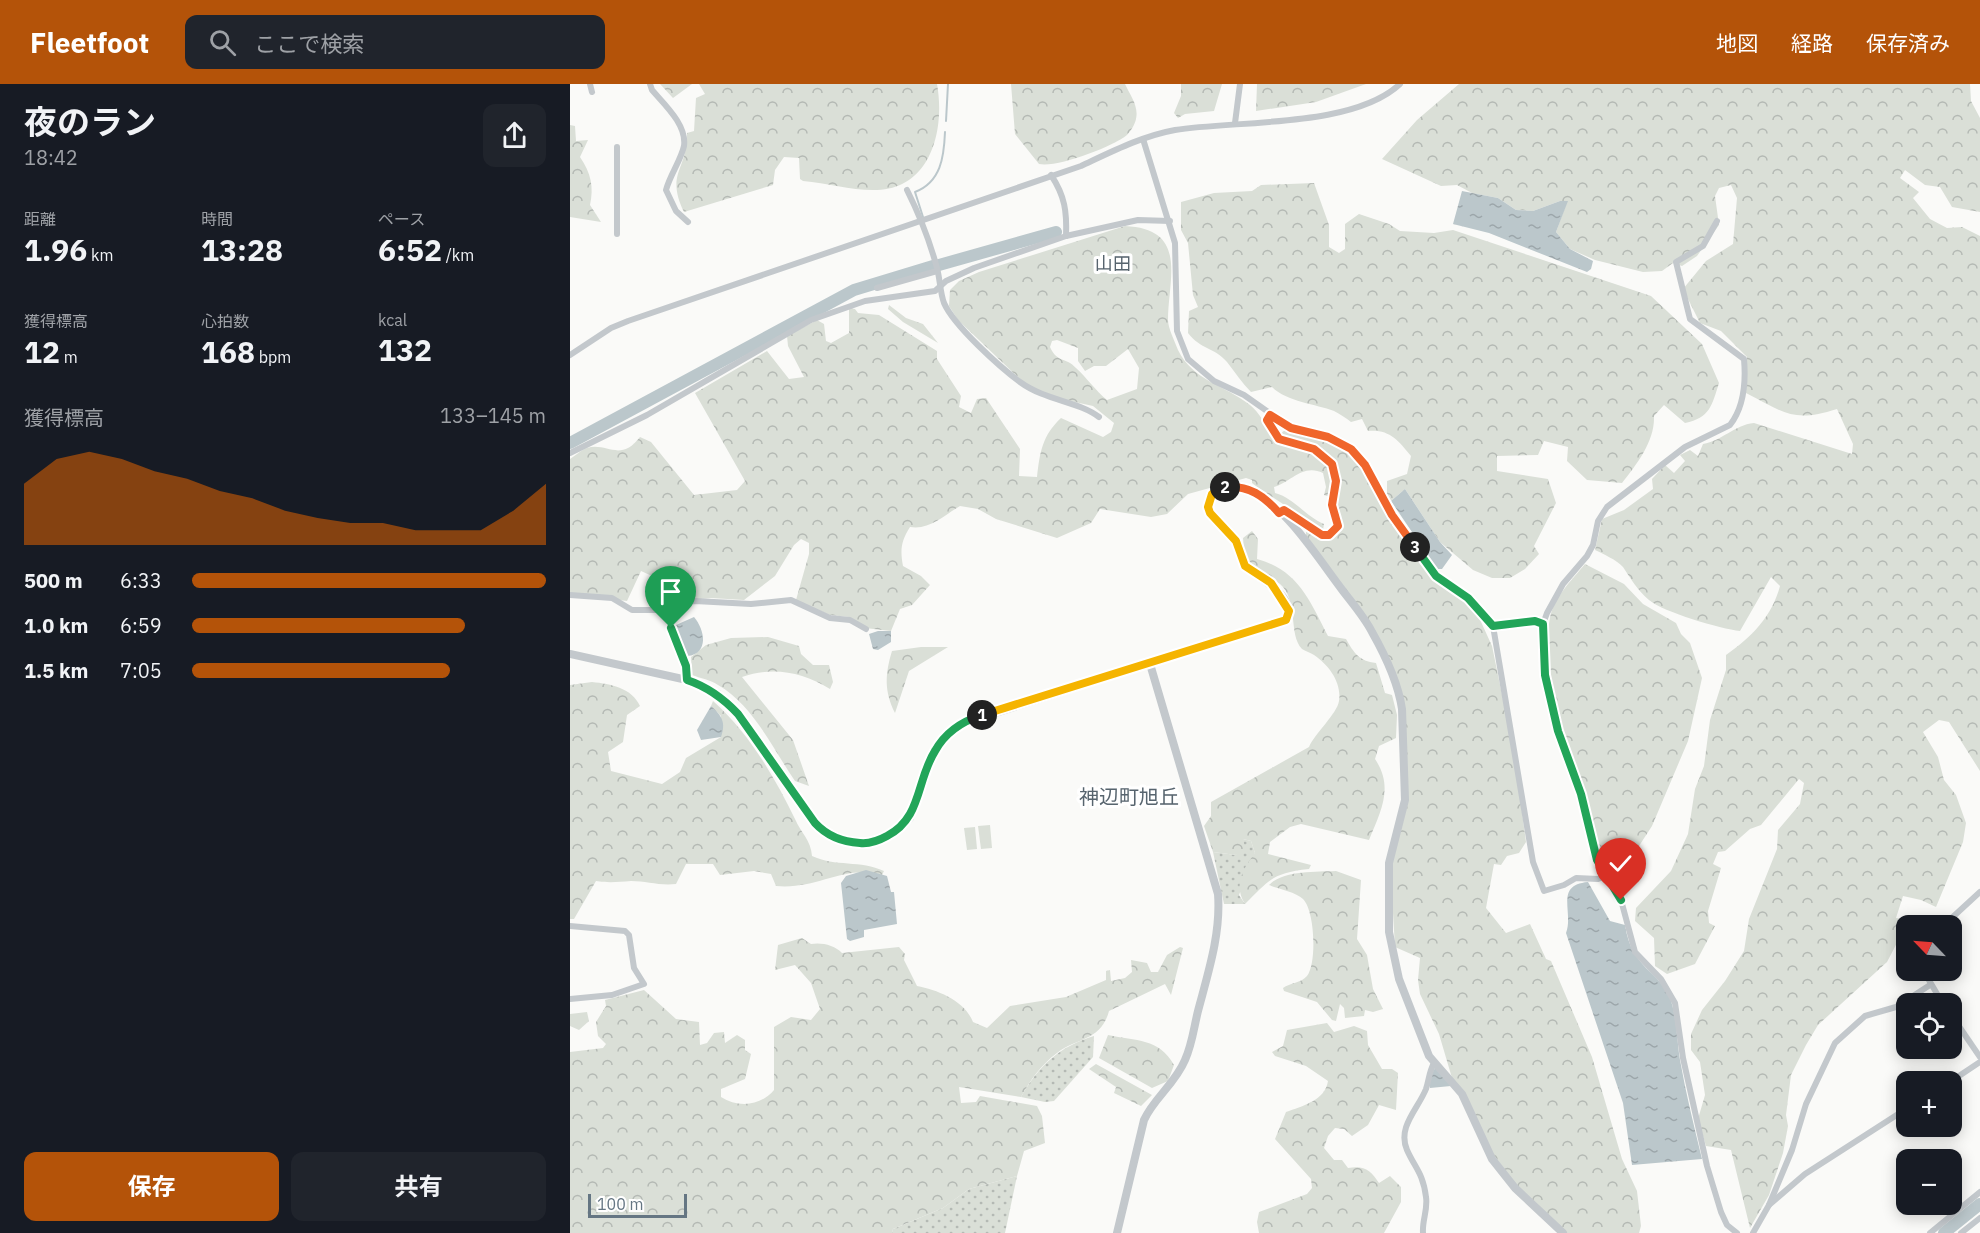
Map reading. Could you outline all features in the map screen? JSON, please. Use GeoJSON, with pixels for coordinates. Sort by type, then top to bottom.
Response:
{"type":"FeatureCollection","features":[{"type":"Feature","properties":{"kind":"street"},"geometry":{"type":"LineString","coordinates":[[591,84],[592,92]]}},
{"type":"Feature","properties":{"kind":"street"},"geometry":{"type":"LineString","coordinates":[[650,84],[652,90],[679,123],[683,137],[684,146],[666,190],[676,211],[688,222]]}},
{"type":"Feature","properties":{"kind":"street"},"geometry":{"type":"LineString","coordinates":[[1235,123],[1240,84]]}},
{"type":"Feature","properties":{"kind":"street"},"geometry":{"type":"LineString","coordinates":[[570,355],[611,328],[628,321],[920,222],[1173,131],[1235,123],[1296,119],[1338,112],[1389,94],[1400,84]]}},
{"type":"Feature","properties":{"kind":"street"},"geometry":{"type":"LineString","coordinates":[[1143,142],[1170,221],[1177,259],[1177,331],[1182,347],[1199,370],[1244,395],[1291,428],[1328,437],[1351,449],[1365,465],[1392,515],[1436,576],[1468,598],[1493,626],[1533,862],[1541,887],[1544,891],[1564,885],[1576,878],[1598,879],[1605,876]]}},
{"type":"Feature","properties":{"kind":"street"},"geometry":{"type":"LineString","coordinates":[[617,147],[617,234]]}},
{"type":"Feature","properties":{"kind":"street"},"geometry":{"type":"LineString","coordinates":[[1052,175],[1062,192],[1067,209],[1065,236]]}},
{"type":"Feature","properties":{"kind":"street"},"geometry":{"type":"LineString","coordinates":[[908,190],[936,268],[944,303],[951,315],[991,358],[1042,395],[1073,407],[1088,408],[1099,417]]}},
{"type":"Feature","properties":{"kind":"street"},"geometry":{"type":"LineString","coordinates":[[570,453],[647,415],[811,320],[865,301],[935,291],[974,268],[1065,236],[1138,220],[1170,221]]}},
{"type":"Feature","properties":{"kind":"street"},"geometry":{"type":"LineString","coordinates":[[1717,221],[1702,246],[1676,262],[1690,319],[1744,359],[1743,396],[1735,418],[1730,425],[1685,447],[1606,507],[1594,530],[1590,550],[1563,585],[1543,624],[1545,675],[1551,702],[1581,794],[1597,860],[1625,911],[1635,952],[1661,979],[1675,1003],[1683,1058],[1707,1166],[1727,1225],[1737,1233]]}},
{"type":"Feature","properties":{"kind":"street"},"geometry":{"type":"LineString","coordinates":[[877,288],[936,268]]}},
{"type":"Feature","properties":{"kind":"street"},"geometry":{"type":"LineString","coordinates":[[1270,415],[1267,420],[1279,439],[1314,449],[1332,464],[1336,481],[1332,505],[1338,526],[1329,535],[1322,535],[1284,510],[1279,513]]}},
{"type":"Feature","properties":{"kind":"street"},"geometry":{"type":"LineString","coordinates":[[570,654],[687,680],[718,694],[738,714],[821,830],[844,841],[865,843],[894,833],[910,818],[934,751],[958,726],[974,718],[1286,620],[1289,611],[1275,588],[1245,566],[1236,541],[1213,518],[1208,507],[1212,494],[1225,487],[1236,486],[1254,490],[1302,535],[1371,629],[1400,696],[1405,800],[1389,863],[1389,932],[1399,979],[1425,1046],[1434,1063],[1462,1094],[1492,1158],[1515,1188],[1563,1233]]}},
{"type":"Feature","properties":{"kind":"street"},"geometry":{"type":"LineString","coordinates":[[570,596],[612,598],[632,610],[666,610],[679,603],[695,601],[752,604],[791,600],[830,618],[850,620],[866,629]]}},
{"type":"Feature","properties":{"kind":"street"},"geometry":{"type":"LineString","coordinates":[[666,610],[671,623],[671,632],[686,666],[687,680]]}},
{"type":"Feature","properties":{"kind":"street"},"geometry":{"type":"LineString","coordinates":[[1493,626],[1535,621],[1543,624]]}},
{"type":"Feature","properties":{"kind":"street"},"geometry":{"type":"LineString","coordinates":[[1117,1233],[1143,1120],[1150,1107],[1174,1081],[1186,1059],[1216,938],[1219,914],[1218,894],[1150,664]]}},
{"type":"Feature","properties":{"kind":"street"},"geometry":{"type":"LineString","coordinates":[[1955,915],[1980,892]]}},
{"type":"Feature","properties":{"kind":"street"},"geometry":{"type":"LineString","coordinates":[[570,926],[625,932],[629,935],[634,968],[644,984],[612,995],[570,999]]}},
{"type":"Feature","properties":{"kind":"street"},"geometry":{"type":"LineString","coordinates":[[1928,981],[1935,993]]}},
{"type":"Feature","properties":{"kind":"street"},"geometry":{"type":"LineString","coordinates":[[1753,1233],[1769,1205],[1792,1150],[1806,1104],[1835,1043],[1865,1016],[1896,1007],[1930,985]]}},
{"type":"Feature","properties":{"kind":"street"},"geometry":{"type":"LineString","coordinates":[[1962,1032],[1980,1060],[1962,1073]]}},
{"type":"Feature","properties":{"kind":"street"},"geometry":{"type":"LineString","coordinates":[[1423,1233],[1422,1224],[1428,1209],[1426,1195],[1422,1176],[1407,1151],[1405,1128],[1426,1089],[1434,1063]]}},
{"type":"Feature","properties":{"kind":"street"},"geometry":{"type":"LineString","coordinates":[[1769,1205],[1805,1174],[1896,1116]]}},
{"type":"Feature","properties":{"kind":"street"},"geometry":{"type":"LineString","coordinates":[[1930,1233],[1980,1192]]}},
{"type":"Feature","properties":{"kind":"street"},"geometry":{"type":"LineString","coordinates":[[1961,1233],[1980,1218]]}},
{"type":"Feature","properties":{"kind":"green space"},"geometry":{"type":"Polygon","coordinates":[[[660,84],[692,84],[673,98],[660,84]]]}},
{"type":"Feature","properties":{"kind":"green space"},"geometry":{"type":"Polygon","coordinates":[[[699,84],[937,84],[939,119],[936,136],[931,153],[922,167],[911,179],[896,187],[868,190],[803,181],[800,179],[799,158],[784,157],[775,170],[773,185],[684,212],[679,199],[677,180],[687,133],[694,131],[696,98],[705,94],[699,84]]]}},
{"type":"Feature","properties":{"kind":"green space"},"geometry":{"type":"Polygon","coordinates":[[[1011,84],[1125,84],[1137,114],[1131,129],[1120,140],[1071,160],[1039,164],[1015,134],[1011,84]]]}},
{"type":"Feature","properties":{"kind":"green space"},"geometry":{"type":"Polygon","coordinates":[[[1181,84],[1222,84],[1214,111],[1185,114],[1178,118],[1174,113],[1181,96],[1181,84]]]}},
{"type":"Feature","properties":{"kind":"green space"},"geometry":{"type":"Polygon","coordinates":[[[1257,84],[1366,84],[1316,102],[1256,111],[1257,84]]]}},
{"type":"Feature","properties":{"kind":"green space"},"geometry":{"type":"Polygon","coordinates":[[[1459,84],[1970,84],[1971,101],[1980,118],[1980,212],[1952,207],[1940,187],[1925,185],[1905,170],[1900,178],[1919,192],[1913,198],[1930,219],[1947,228],[1962,227],[1980,236],[1980,771],[1949,722],[1939,720],[1923,732],[1938,757],[1944,780],[1956,795],[1966,823],[1963,842],[1936,907],[1921,900],[1903,896],[1896,915],[1896,945],[1887,962],[1818,1025],[1806,1045],[1791,1075],[1786,1115],[1788,1126],[1783,1153],[1769,1195],[1750,1228],[1731,1150],[1706,1146],[1698,1119],[1705,1095],[1700,1062],[1691,1050],[1691,1034],[1702,1010],[1725,981],[1744,951],[1749,919],[1777,849],[1778,830],[1800,804],[1804,783],[1799,779],[1761,825],[1750,829],[1725,851],[1718,852],[1713,864],[1721,868],[1708,911],[1709,923],[1715,926],[1695,964],[1667,974],[1655,966],[1654,938],[1635,921],[1636,908],[1671,871],[1688,834],[1695,789],[1704,766],[1710,720],[1726,670],[1726,655],[1760,625],[1772,607],[1780,586],[1771,577],[1740,631],[1731,630],[1656,605],[1641,592],[1620,564],[1595,550],[1602,519],[1624,510],[1653,489],[1652,479],[1665,465],[1674,473],[1685,461],[1680,455],[1690,450],[1698,456],[1703,444],[1747,424],[1754,423],[1852,454],[1853,444],[1837,409],[1810,415],[1790,414],[1746,393],[1747,357],[1721,331],[1700,323],[1683,289],[1706,261],[1733,244],[1737,198],[1731,185],[1719,188],[1715,196],[1719,225],[1697,256],[1682,266],[1673,263],[1662,271],[1643,272],[1595,260],[1570,249],[1556,232],[1567,202],[1560,201],[1533,211],[1516,210],[1498,198],[1472,193],[1457,185],[1441,186],[1382,159],[1417,120],[1459,84]]]}},
{"type":"Feature","properties":{"kind":"green space"},"geometry":{"type":"Polygon","coordinates":[[[570,125],[575,126],[576,141],[588,140],[580,157],[591,180],[590,205],[601,222],[570,217],[570,125]]]}},
{"type":"Feature","properties":{"kind":"green space"},"geometry":{"type":"Polygon","coordinates":[[[1314,183],[1329,225],[1329,247],[1339,253],[1345,249],[1345,224],[1359,214],[1389,224],[1400,231],[1434,233],[1453,230],[1651,296],[1702,344],[1719,383],[1709,409],[1700,418],[1685,423],[1664,405],[1654,416],[1652,434],[1644,452],[1622,483],[1587,480],[1567,461],[1568,447],[1544,441],[1538,455],[1497,456],[1497,471],[1548,479],[1556,503],[1534,546],[1539,554],[1525,569],[1510,578],[1492,578],[1473,570],[1440,542],[1405,489],[1391,501],[1387,495],[1387,481],[1407,474],[1411,456],[1397,441],[1382,432],[1368,431],[1362,419],[1351,422],[1334,411],[1285,396],[1272,387],[1251,392],[1222,357],[1198,343],[1188,333],[1189,311],[1198,307],[1193,295],[1188,243],[1181,230],[1181,202],[1214,193],[1252,191],[1261,185],[1314,183]]]}},
{"type":"Feature","properties":{"kind":"green space"},"geometry":{"type":"Polygon","coordinates":[[[1125,226],[1145,229],[1159,236],[1167,246],[1170,259],[1168,320],[1178,350],[1184,360],[1201,376],[1250,405],[1276,442],[1311,452],[1332,471],[1330,497],[1324,495],[1326,487],[1323,473],[1316,471],[1309,470],[1297,474],[1274,487],[1275,493],[1282,495],[1324,524],[1323,530],[1310,526],[1296,513],[1252,483],[1252,480],[1246,478],[1188,494],[1167,514],[1151,517],[1100,509],[1091,523],[1057,538],[996,519],[978,509],[960,506],[936,521],[924,526],[910,527],[907,532],[902,546],[903,566],[921,576],[930,585],[912,605],[900,609],[891,631],[865,628],[849,617],[830,615],[796,600],[809,554],[809,543],[801,539],[794,545],[775,576],[744,600],[711,598],[664,603],[658,596],[663,581],[641,571],[627,601],[570,594],[570,459],[587,448],[626,449],[640,437],[651,442],[694,495],[737,490],[745,481],[695,393],[767,351],[789,379],[804,377],[788,346],[787,336],[817,320],[824,324],[826,341],[831,343],[849,333],[849,308],[855,309],[858,313],[879,315],[937,351],[937,359],[961,396],[959,407],[971,413],[977,399],[986,398],[1020,449],[1019,476],[1037,477],[1043,445],[1050,431],[1061,418],[1103,437],[1111,432],[1114,423],[1093,406],[1043,395],[1023,382],[958,320],[949,306],[950,290],[959,281],[979,272],[1125,226]],[[1057,340],[1052,341],[1050,347],[1059,358],[1072,365],[1107,400],[1137,389],[1139,368],[1128,349],[1106,366],[1094,366],[1085,371],[1078,361],[1078,348],[1057,340]]]}},
{"type":"Feature","properties":{"kind":"green space"},"geometry":{"type":"Polygon","coordinates":[[[889,305],[906,318],[923,324],[938,343],[903,322],[888,309],[889,305]]]}},
{"type":"Feature","properties":{"kind":"green space"},"geometry":{"type":"Polygon","coordinates":[[[1285,430],[1338,446],[1359,461],[1387,512],[1432,577],[1467,602],[1477,613],[1492,646],[1514,753],[1526,842],[1519,853],[1507,856],[1501,865],[1494,864],[1486,908],[1506,933],[1530,924],[1546,959],[1551,961],[1592,1057],[1622,1159],[1637,1191],[1641,1226],[1639,1233],[1565,1233],[1519,1189],[1493,1154],[1452,1078],[1439,1034],[1420,994],[1418,980],[1420,958],[1395,947],[1390,863],[1406,801],[1403,708],[1389,662],[1306,536],[1306,531],[1329,538],[1337,531],[1335,467],[1326,453],[1316,446],[1288,439],[1280,434],[1285,430]]]}},
{"type":"Feature","properties":{"kind":"green space"},"geometry":{"type":"Polygon","coordinates":[[[1252,531],[1258,539],[1257,559],[1271,564],[1293,579],[1308,599],[1328,636],[1346,639],[1358,656],[1376,663],[1385,693],[1392,695],[1397,715],[1396,738],[1379,746],[1375,759],[1381,769],[1385,789],[1381,809],[1369,840],[1301,824],[1290,827],[1270,842],[1268,854],[1311,865],[1309,869],[1280,875],[1260,889],[1245,904],[1241,897],[1240,884],[1241,877],[1255,853],[1251,841],[1243,839],[1245,848],[1236,855],[1213,852],[1204,826],[1211,816],[1211,802],[1309,747],[1334,712],[1339,701],[1336,681],[1329,669],[1314,655],[1302,649],[1298,643],[1292,608],[1286,591],[1278,582],[1259,575],[1245,562],[1243,538],[1252,531]]]}},
{"type":"Feature","properties":{"kind":"green space"},"geometry":{"type":"Polygon","coordinates":[[[1585,564],[1624,584],[1643,604],[1676,623],[1681,634],[1690,643],[1702,678],[1688,741],[1652,826],[1639,846],[1617,855],[1605,853],[1600,848],[1562,734],[1549,674],[1547,645],[1552,610],[1564,589],[1585,564]]]}},
{"type":"Feature","properties":{"kind":"green space"},"geometry":{"type":"Polygon","coordinates":[[[768,637],[799,646],[801,654],[813,665],[829,665],[833,682],[830,689],[809,678],[787,672],[765,672],[742,677],[793,740],[809,786],[795,781],[761,728],[742,704],[715,683],[692,675],[691,657],[706,645],[731,638],[768,637]]]}},
{"type":"Feature","properties":{"kind":"green space"},"geometry":{"type":"Polygon","coordinates":[[[921,647],[948,647],[909,671],[895,713],[889,697],[887,682],[892,651],[921,647]]]}},
{"type":"Feature","properties":{"kind":"green space"},"geometry":{"type":"Polygon","coordinates":[[[592,682],[626,691],[640,706],[627,715],[623,742],[608,752],[611,771],[662,784],[680,772],[686,758],[721,737],[721,716],[711,706],[713,701],[738,727],[760,756],[808,841],[812,856],[875,868],[884,871],[882,875],[869,872],[856,873],[805,884],[776,886],[771,874],[754,871],[720,875],[713,864],[686,864],[676,884],[596,881],[574,919],[570,919],[570,685],[592,682]]]}},
{"type":"Feature","properties":{"kind":"green space"},"geometry":{"type":"Polygon","coordinates":[[[990,825],[992,848],[981,849],[978,826],[990,825]]]}},
{"type":"Feature","properties":{"kind":"green space"},"geometry":{"type":"Polygon","coordinates":[[[975,827],[977,849],[967,850],[964,828],[975,827]]]}},
{"type":"Feature","properties":{"kind":"green space"},"geometry":{"type":"Polygon","coordinates":[[[1243,839],[1251,841],[1255,853],[1239,895],[1245,904],[1224,904],[1213,852],[1236,855],[1243,839]]]}},
{"type":"Feature","properties":{"kind":"green space"},"geometry":{"type":"Polygon","coordinates":[[[1336,871],[1361,880],[1357,939],[1367,955],[1373,989],[1383,1009],[1373,1012],[1365,1010],[1364,1016],[1345,1018],[1344,1008],[1340,1004],[1336,1021],[1332,1020],[1317,1002],[1284,991],[1283,988],[1305,978],[1310,969],[1313,949],[1312,925],[1307,905],[1303,899],[1269,885],[1275,880],[1292,874],[1336,871]]]}},
{"type":"Feature","properties":{"kind":"green space"},"geometry":{"type":"Polygon","coordinates":[[[802,938],[811,944],[832,946],[842,953],[899,947],[905,954],[904,960],[917,986],[933,990],[957,1002],[973,1022],[987,1028],[1010,1006],[1066,997],[1106,980],[1106,971],[1110,970],[1111,981],[1125,978],[1132,972],[1131,960],[1147,963],[1151,972],[1158,972],[1167,955],[1180,947],[1183,948],[1171,995],[1165,984],[1109,1011],[1105,1021],[1095,1033],[1065,1048],[1046,1062],[1021,1097],[959,1087],[961,1103],[976,1102],[980,1096],[1037,1106],[1042,1116],[1045,1143],[1024,1151],[1017,1176],[969,1189],[943,1208],[893,1229],[892,1233],[570,1233],[570,1052],[603,1048],[606,1044],[598,1036],[596,1022],[606,1006],[605,1000],[644,990],[676,1019],[699,1022],[700,1045],[707,1043],[714,1033],[724,1032],[725,1043],[737,1035],[745,1040],[745,1050],[751,1054],[745,1079],[721,1089],[721,1097],[742,1104],[756,1102],[774,1090],[774,1027],[791,1017],[811,1020],[820,1009],[811,983],[795,965],[775,970],[778,945],[802,938]]]}},
{"type":"Feature","properties":{"kind":"green space"},"geometry":{"type":"Polygon","coordinates":[[[587,1012],[589,1021],[579,1030],[570,1026],[570,1014],[587,1012]]]}},
{"type":"Feature","properties":{"kind":"green space"},"geometry":{"type":"Polygon","coordinates":[[[1327,1023],[1334,1032],[1354,1026],[1367,1031],[1368,1045],[1382,1069],[1392,1069],[1398,1073],[1396,1110],[1379,1105],[1368,1125],[1352,1136],[1344,1129],[1335,1128],[1328,1136],[1324,1148],[1334,1160],[1342,1160],[1348,1168],[1358,1167],[1366,1170],[1379,1183],[1390,1176],[1401,1187],[1401,1202],[1384,1233],[1259,1233],[1257,1222],[1259,1212],[1307,1194],[1312,1188],[1311,1179],[1275,1139],[1286,1112],[1318,1098],[1326,1088],[1328,1081],[1306,1066],[1275,1056],[1272,1052],[1283,1046],[1287,1030],[1327,1023]]]}},
{"type":"Feature","properties":{"kind":"green space"},"geometry":{"type":"Polygon","coordinates":[[[1108,1035],[1146,1042],[1161,1050],[1174,1065],[1168,1081],[1152,1088],[1099,1058],[1108,1035]]]}},
{"type":"Feature","properties":{"kind":"green space"},"geometry":{"type":"Polygon","coordinates":[[[1094,1036],[1093,1057],[1054,1101],[1045,1102],[1021,1097],[1035,1076],[1051,1059],[1071,1045],[1094,1036]]]}},
{"type":"Feature","properties":{"kind":"green space"},"geometry":{"type":"Polygon","coordinates":[[[1096,1064],[1152,1095],[1141,1106],[1114,1093],[1116,1087],[1089,1069],[1096,1064]]]}},
{"type":"Feature","properties":{"kind":"green space"},"geometry":{"type":"Polygon","coordinates":[[[1017,1176],[1005,1233],[892,1233],[893,1229],[943,1208],[969,1189],[1017,1176]]]}},
{"type":"Feature","properties":{"kind":"water"},"geometry":{"type":"Polygon","coordinates":[[[1462,191],[1498,198],[1516,210],[1533,211],[1560,201],[1568,201],[1556,232],[1570,249],[1593,261],[1591,269],[1587,272],[1489,233],[1453,224],[1462,191]]]}},
{"type":"Feature","properties":{"kind":"water"},"geometry":{"type":"Polygon","coordinates":[[[1405,489],[1440,542],[1452,555],[1442,569],[1437,569],[1391,501],[1405,489]]]}},
{"type":"Feature","properties":{"kind":"water"},"geometry":{"type":"Polygon","coordinates":[[[694,617],[701,628],[703,640],[699,650],[688,656],[675,632],[676,625],[694,617]]]}},
{"type":"Feature","properties":{"kind":"water"},"geometry":{"type":"Polygon","coordinates":[[[891,631],[891,642],[878,650],[873,649],[869,634],[891,631]]]}},
{"type":"Feature","properties":{"kind":"water"},"geometry":{"type":"Polygon","coordinates":[[[711,706],[722,720],[721,737],[701,740],[697,730],[711,706]]]}},
{"type":"Feature","properties":{"kind":"water"},"geometry":{"type":"Polygon","coordinates":[[[866,870],[887,876],[891,892],[894,892],[897,924],[864,930],[864,937],[850,941],[847,939],[841,883],[846,876],[866,870]]]}},
{"type":"Feature","properties":{"kind":"water"},"geometry":{"type":"Polygon","coordinates":[[[1588,882],[1610,921],[1625,925],[1633,952],[1660,982],[1671,1001],[1675,1015],[1682,1073],[1702,1159],[1632,1165],[1623,1103],[1566,933],[1568,894],[1571,888],[1588,882]]]}},
{"type":"Feature","properties":{"kind":"water"},"geometry":{"type":"Polygon","coordinates":[[[1435,1068],[1451,1086],[1430,1088],[1430,1077],[1435,1068]]]}},
{"type":"Feature","properties":{"kind":"waterway"},"geometry":{"type":"LineString","coordinates":[[946,121],[948,84]]}},
{"type":"Feature","properties":{"kind":"waterway"},"geometry":{"type":"LineString","coordinates":[[923,217],[915,192],[924,188],[936,175],[944,151],[945,132]]}},
{"type":"Feature","properties":{"kind":"waterway"},"geometry":{"type":"LineString","coordinates":[[939,265],[1056,232]]}},
{"type":"Feature","properties":{"kind":"waterway"},"geometry":{"type":"LineString","coordinates":[[570,443],[854,290],[933,266]]}},
{"type":"Feature","properties":{"kind":"waterway"},"geometry":{"type":"LineString","coordinates":[[1944,1233],[1980,1204]]}},
{"type":"Feature","properties":{"kind":"district","name":"山田"},"geometry":{"type":"Point","coordinates":[1113,263]}},
{"type":"Feature","properties":{"kind":"district","name":"神辺町旭丘"},"geometry":{"type":"Point","coordinates":[1129,796]}},
{"type":"Feature","properties":{"kind":"route"},"geometry":{"type":"LineString","coordinates":[[671,628],[686,666],[687,680],[718,694],[738,714],[821,830],[844,841],[873,843],[899,829],[910,818],[934,751],[952,730],[964,723],[1286,620],[1289,611],[1285,602],[1271,583],[1260,578],[1245,566],[1236,541],[1229,531],[1213,518],[1208,507],[1212,494],[1225,487],[1236,486],[1254,490],[1279,513],[1284,510],[1314,532],[1329,535],[1338,526],[1332,505],[1336,481],[1332,464],[1314,449],[1279,439],[1267,420],[1270,415],[1291,428],[1328,437],[1351,449],[1365,465],[1392,515],[1436,576],[1468,598],[1489,623],[1493,626],[1535,621],[1543,624],[1545,675],[1558,731],[1581,794],[1597,860],[1621,900]]}}]}
